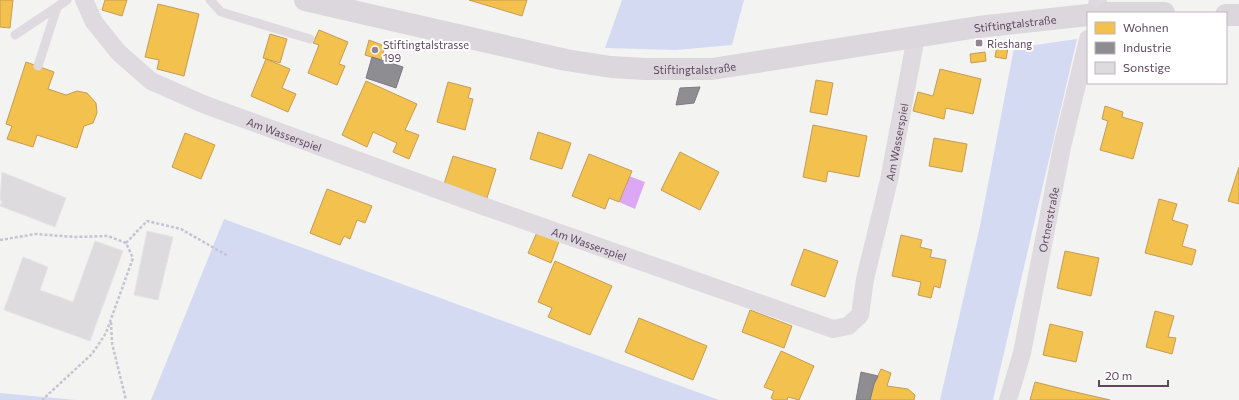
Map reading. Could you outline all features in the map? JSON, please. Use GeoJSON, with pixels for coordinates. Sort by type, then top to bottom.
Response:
{"type":"FeatureCollection","features":[{"type":"Feature","properties":{"kind":"street","name":"Am Wasserspiel"},"geometry":{"type":"LineString","coordinates":[[84,0],[94,22],[118,52],[151,81],[203,104],[462,199],[833,329],[848,326],[860,315],[865,279],[888,180],[916,37]]}},
{"type":"Feature","properties":{"kind":"street","name":"Stiftingtalstraße"},"geometry":{"type":"LineString","coordinates":[[305,0],[566,60],[611,67],[646,69],[712,69],[978,27],[1087,15]]}},
{"type":"Feature","properties":{"kind":"street"},"geometry":{"type":"LineString","coordinates":[[1095,12],[1098,0]]}},
{"type":"Feature","properties":{"kind":"street","name":"Ortnerstraße"},"geometry":{"type":"LineString","coordinates":[[1008,400],[1022,353],[1062,147],[1087,43]]}},
{"type":"Feature","properties":{"kind":"lane"},"geometry":{"type":"LineString","coordinates":[[15,35],[67,0]]}},
{"type":"Feature","properties":{"kind":"lane"},"geometry":{"type":"LineString","coordinates":[[210,0],[221,12],[310,39]]}},
{"type":"Feature","properties":{"kind":"lane"},"geometry":{"type":"LineString","coordinates":[[38,66],[57,7]]}},
{"type":"Feature","properties":{"kind":"path"},"geometry":{"type":"LineString","coordinates":[[126,243],[147,221],[181,229],[228,256]]}},
{"type":"Feature","properties":{"kind":"path"},"geometry":{"type":"LineString","coordinates":[[0,240],[36,234],[75,237],[108,236],[126,243],[133,258],[106,333],[92,354],[42,400]]}},
{"type":"Feature","properties":{"kind":"path"},"geometry":{"type":"LineString","coordinates":[[111,320],[112,343],[126,400]]}},
{"type":"Feature","properties":{"kind":"shaded area"},"geometry":{"type":"Polygon","coordinates":[[[622,0],[744,0],[732,45],[676,50],[605,48],[622,0]]]}},
{"type":"Feature","properties":{"kind":"shaded area"},"geometry":{"type":"Polygon","coordinates":[[[1077,39],[993,400],[940,400],[980,226],[1014,48],[1077,39]]]}},
{"type":"Feature","properties":{"kind":"shaded area"},"geometry":{"type":"Polygon","coordinates":[[[629,176],[645,182],[635,209],[619,202],[629,176]]]}},
{"type":"Feature","properties":{"kind":"shaded area"},"geometry":{"type":"Polygon","coordinates":[[[224,219],[719,400],[151,400],[224,219]]]}},
{"type":"Feature","properties":{"kind":"shaded area"},"geometry":{"type":"Polygon","coordinates":[[[0,393],[76,400],[0,400],[0,393]]]}},
{"type":"Feature","properties":{"kind":"building: Wohnen"},"geometry":{"type":"Polygon","coordinates":[[[0,0],[13,0],[10,28],[0,27],[0,0]]]}},
{"type":"Feature","properties":{"kind":"building: Wohnen"},"geometry":{"type":"Polygon","coordinates":[[[105,0],[127,0],[122,16],[102,10],[105,0]]]}},
{"type":"Feature","properties":{"kind":"building: Wohnen"},"geometry":{"type":"Polygon","coordinates":[[[469,0],[527,0],[522,16],[469,0]]]}},
{"type":"Feature","properties":{"kind":"building: Wohnen"},"geometry":{"type":"Polygon","coordinates":[[[158,4],[199,14],[184,76],[157,69],[159,60],[145,57],[158,4]]]}},
{"type":"Feature","properties":{"kind":"building: Wohnen"},"geometry":{"type":"Polygon","coordinates":[[[319,30],[348,42],[339,64],[345,66],[337,85],[308,73],[319,45],[313,43],[319,30]]]}},
{"type":"Feature","properties":{"kind":"building: Wohnen"},"geometry":{"type":"Polygon","coordinates":[[[270,34],[287,39],[280,63],[263,58],[270,34]]]}},
{"type":"Feature","properties":{"kind":"building: Wohnen","name":"Stiftingtalstrasse 199"},"geometry":{"type":"Polygon","coordinates":[[[369,40],[385,46],[381,60],[365,55],[369,40]]]}},
{"type":"Feature","properties":{"kind":"building: Wohnen"},"geometry":{"type":"Polygon","coordinates":[[[997,46],[1008,48],[1006,59],[995,57],[997,46]]]}},
{"type":"Feature","properties":{"kind":"building: Wohnen"},"geometry":{"type":"Polygon","coordinates":[[[985,52],[986,61],[971,63],[970,54],[985,52]]]}},
{"type":"Feature","properties":{"kind":"building: Wohnen"},"geometry":{"type":"Polygon","coordinates":[[[266,59],[290,69],[282,88],[296,94],[288,112],[251,96],[266,59]]]}},
{"type":"Feature","properties":{"kind":"building: Wohnen"},"geometry":{"type":"Polygon","coordinates":[[[26,62],[54,72],[48,89],[66,95],[77,91],[87,93],[96,103],[97,113],[93,123],[84,126],[77,148],[37,135],[33,147],[7,139],[12,126],[6,124],[26,62]]]}},
{"type":"Feature","properties":{"kind":"building: Wohnen"},"geometry":{"type":"Polygon","coordinates":[[[940,69],[981,79],[973,114],[946,108],[944,119],[913,111],[918,92],[933,96],[940,69]]]}},
{"type":"Feature","properties":{"kind":"building: Wohnen"},"geometry":{"type":"Polygon","coordinates":[[[816,80],[833,83],[827,115],[810,112],[816,80]]]}},
{"type":"Feature","properties":{"kind":"building: Wohnen"},"geometry":{"type":"Polygon","coordinates":[[[366,81],[417,104],[405,130],[419,135],[409,159],[393,152],[397,143],[373,132],[367,147],[342,135],[366,81]]]}},
{"type":"Feature","properties":{"kind":"building: Wohnen"},"geometry":{"type":"Polygon","coordinates":[[[448,82],[471,88],[468,98],[473,99],[465,130],[437,122],[448,82]]]}},
{"type":"Feature","properties":{"kind":"building: Wohnen"},"geometry":{"type":"Polygon","coordinates":[[[1105,106],[1123,112],[1122,117],[1143,123],[1133,159],[1100,150],[1108,121],[1102,119],[1105,106]]]}},
{"type":"Feature","properties":{"kind":"building: Wohnen"},"geometry":{"type":"Polygon","coordinates":[[[813,125],[867,136],[859,177],[828,171],[826,182],[803,177],[813,125]]]}},
{"type":"Feature","properties":{"kind":"building: Wohnen"},"geometry":{"type":"Polygon","coordinates":[[[538,132],[571,143],[562,169],[530,159],[538,132]]]}},
{"type":"Feature","properties":{"kind":"building: Wohnen"},"geometry":{"type":"Polygon","coordinates":[[[185,133],[215,145],[201,179],[172,167],[185,133]]]}},
{"type":"Feature","properties":{"kind":"building: Wohnen"},"geometry":{"type":"Polygon","coordinates":[[[934,138],[967,144],[962,172],[929,166],[934,138]]]}},
{"type":"Feature","properties":{"kind":"building: Wohnen"},"geometry":{"type":"Polygon","coordinates":[[[680,152],[719,172],[700,210],[661,190],[680,152]]]}},
{"type":"Feature","properties":{"kind":"building: Wohnen"},"geometry":{"type":"Polygon","coordinates":[[[589,154],[632,171],[619,202],[609,198],[605,209],[572,196],[589,154]]]}},
{"type":"Feature","properties":{"kind":"building: Wohnen"},"geometry":{"type":"Polygon","coordinates":[[[453,156],[496,169],[487,198],[444,184],[453,156]]]}},
{"type":"Feature","properties":{"kind":"building: Wohnen"},"geometry":{"type":"Polygon","coordinates":[[[1239,167],[1239,204],[1228,201],[1239,167]]]}},
{"type":"Feature","properties":{"kind":"building: Wohnen"},"geometry":{"type":"Polygon","coordinates":[[[327,189],[372,206],[365,223],[357,220],[350,239],[344,236],[340,245],[310,233],[327,189]]]}},
{"type":"Feature","properties":{"kind":"building: Wohnen"},"geometry":{"type":"Polygon","coordinates":[[[1159,199],[1177,204],[1172,220],[1188,225],[1182,246],[1196,250],[1192,265],[1145,253],[1159,199]]]}},
{"type":"Feature","properties":{"kind":"building: Wohnen"},"geometry":{"type":"Polygon","coordinates":[[[538,230],[560,239],[551,263],[528,253],[538,230]]]}},
{"type":"Feature","properties":{"kind":"building: Wohnen"},"geometry":{"type":"Polygon","coordinates":[[[901,235],[922,240],[920,247],[932,250],[930,257],[946,260],[940,288],[934,286],[931,298],[918,295],[921,282],[892,276],[901,235]]]}},
{"type":"Feature","properties":{"kind":"building: Wohnen"},"geometry":{"type":"Polygon","coordinates":[[[804,249],[838,261],[825,297],[791,285],[804,249]]]}},
{"type":"Feature","properties":{"kind":"building: Wohnen"},"geometry":{"type":"Polygon","coordinates":[[[1065,251],[1099,258],[1091,296],[1057,288],[1065,251]]]}},
{"type":"Feature","properties":{"kind":"building: Wohnen"},"geometry":{"type":"Polygon","coordinates":[[[555,261],[612,286],[590,335],[548,317],[552,308],[538,302],[555,261]]]}},
{"type":"Feature","properties":{"kind":"building: Wohnen"},"geometry":{"type":"Polygon","coordinates":[[[750,310],[792,326],[784,348],[742,332],[750,310]]]}},
{"type":"Feature","properties":{"kind":"building: Wohnen"},"geometry":{"type":"Polygon","coordinates":[[[1155,311],[1174,316],[1168,337],[1176,338],[1172,354],[1146,347],[1155,311]]]}},
{"type":"Feature","properties":{"kind":"building: Wohnen"},"geometry":{"type":"Polygon","coordinates":[[[639,318],[707,346],[693,380],[625,352],[639,318]]]}},
{"type":"Feature","properties":{"kind":"building: Wohnen"},"geometry":{"type":"Polygon","coordinates":[[[1050,324],[1083,332],[1076,362],[1043,355],[1050,324]]]}},
{"type":"Feature","properties":{"kind":"building: Wohnen"},"geometry":{"type":"Polygon","coordinates":[[[781,351],[814,366],[799,400],[788,397],[787,400],[774,400],[771,398],[774,391],[764,387],[781,351]]]}},
{"type":"Feature","properties":{"kind":"building: Wohnen"},"geometry":{"type":"Polygon","coordinates":[[[881,369],[891,373],[887,386],[908,389],[915,395],[914,400],[870,400],[874,384],[881,369]]]}},
{"type":"Feature","properties":{"kind":"building: Wohnen"},"geometry":{"type":"Polygon","coordinates":[[[1035,382],[1071,391],[1110,400],[1030,400],[1035,382]]]}},
{"type":"Feature","properties":{"kind":"building: Industrie"},"geometry":{"type":"Polygon","coordinates":[[[372,57],[403,67],[396,88],[366,78],[372,57]]]}},
{"type":"Feature","properties":{"kind":"building: Industrie"},"geometry":{"type":"Polygon","coordinates":[[[700,87],[694,103],[676,105],[680,88],[700,87]]]}},
{"type":"Feature","properties":{"kind":"building: Industrie"},"geometry":{"type":"Polygon","coordinates":[[[861,372],[878,376],[874,384],[870,400],[856,400],[861,372]]]}},
{"type":"Feature","properties":{"kind":"building: Sonstige"},"geometry":{"type":"Polygon","coordinates":[[[2,172],[66,198],[55,227],[0,206],[2,201],[0,200],[2,172]]]}},
{"type":"Feature","properties":{"kind":"building: Sonstige"},"geometry":{"type":"Polygon","coordinates":[[[147,231],[173,237],[158,300],[134,295],[147,231]]]}},
{"type":"Feature","properties":{"kind":"building: Sonstige"},"geometry":{"type":"Polygon","coordinates":[[[95,241],[123,251],[90,341],[4,310],[23,257],[48,267],[40,290],[73,302],[95,241]]]}},
{"type":"Feature","properties":{"kind":"place","name":"Rieshang"},"geometry":{"type":"Point","coordinates":[979,43]}},
{"type":"Feature","properties":{"kind":"place","name":"Stiftingtalstrasse 199"},"geometry":{"type":"Point","coordinates":[375,50]}}]}
